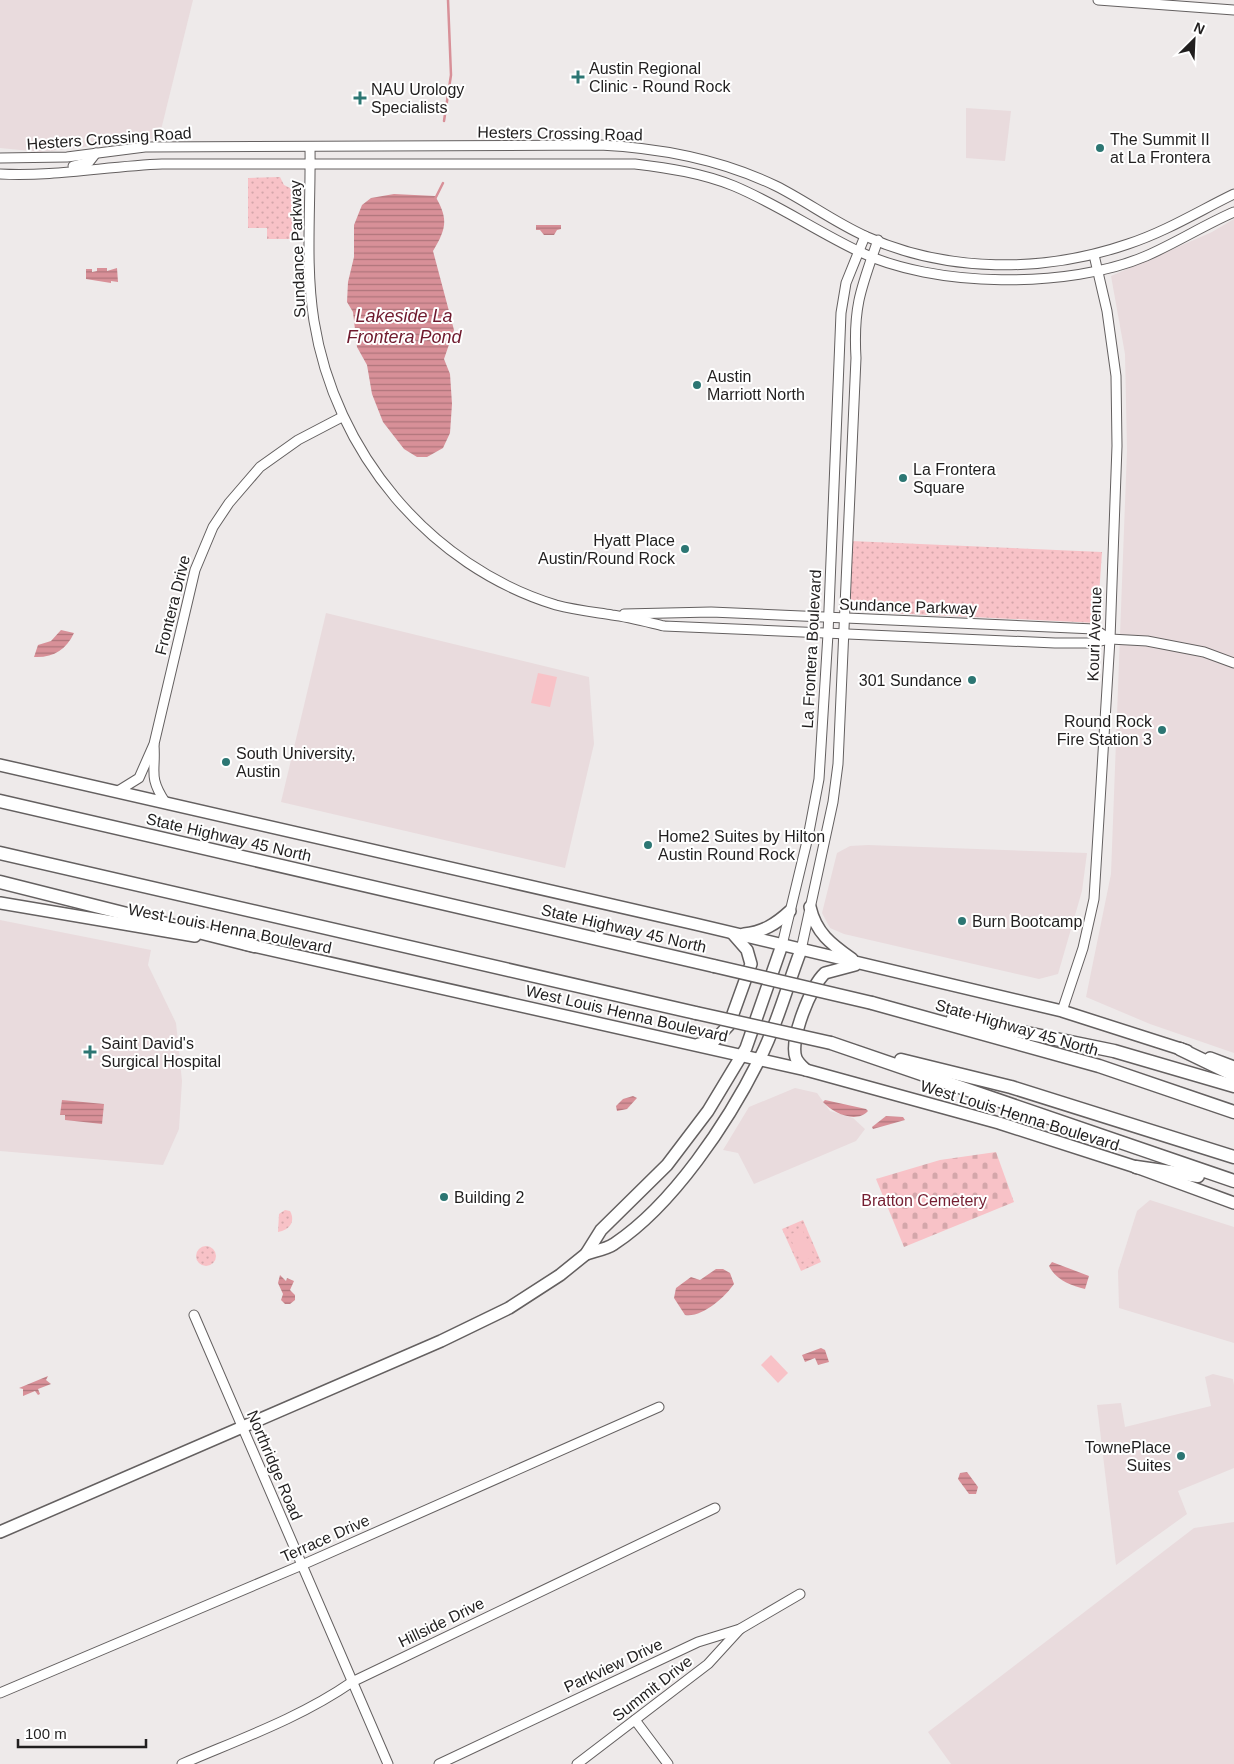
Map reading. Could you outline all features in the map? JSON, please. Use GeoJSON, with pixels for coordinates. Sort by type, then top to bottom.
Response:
{"type":"FeatureCollection","features":[{"type":"Feature","properties":{"kind":"highway","name":"State Highway 45 North"},"geometry":{"type":"LineString","coordinates":[[0,801],[872,1003],[1099,1066],[1234,1112]]}},
{"type":"Feature","properties":{"kind":"highway"},"geometry":{"type":"LineString","coordinates":[[0,853],[696,1014],[831,1043],[1012,1087],[1234,1157]]}},
{"type":"Feature","properties":{"kind":"highway"},"geometry":{"type":"LineString","coordinates":[[0,882],[254,946]]}},
{"type":"Feature","properties":{"kind":"highway"},"geometry":{"type":"LineString","coordinates":[[872,1003],[1082,1044],[1234,1086]]}},
{"type":"Feature","properties":{"kind":"highway"},"geometry":{"type":"LineString","coordinates":[[831,1043],[1234,1181]]}},
{"type":"Feature","properties":{"kind":"highway"},"geometry":{"type":"LineString","coordinates":[[1180,1049],[1234,1075]]}},
{"type":"Feature","properties":{"kind":"highway"},"geometry":{"type":"LineString","coordinates":[[1136,1167],[1182,1172],[1234,1185]]}},
{"type":"Feature","properties":{"kind":"main road"},"geometry":{"type":"LineString","coordinates":[[0,764],[782,945],[1062,1012],[1234,1066]]}},
{"type":"Feature","properties":{"kind":"main road","name":"West Louis Henna Boulevard"},"geometry":{"type":"LineString","coordinates":[[0,903],[254,946],[806,1070],[999,1123],[1136,1167],[1234,1203]]}},
{"type":"Feature","properties":{"kind":"main road"},"geometry":{"type":"LineString","coordinates":[[810,907],[814,922],[820,933],[832,945],[860,964]]}},
{"type":"Feature","properties":{"kind":"main road"},"geometry":{"type":"LineString","coordinates":[[733,934],[761,931],[772,926],[790,911]]}},
{"type":"Feature","properties":{"kind":"main road"},"geometry":{"type":"LineString","coordinates":[[695,1045],[714,1041],[729,1025],[751,964],[747,950],[733,934]]}},
{"type":"Feature","properties":{"kind":"main road","name":"La Frontera Boulevard"},"geometry":{"type":"LineString","coordinates":[[586,1254],[601,1230],[668,1165],[708,1111],[740,1055],[746,1048],[782,945]]}},
{"type":"Feature","properties":{"kind":"main road","name":"La Frontera Boulevard"},"geometry":{"type":"LineString","coordinates":[[586,1254],[613,1245],[646,1217],[683,1177],[711,1141],[760,1060],[801,950]]}},
{"type":"Feature","properties":{"kind":"main road"},"geometry":{"type":"LineString","coordinates":[[806,1070],[795,1057],[794,1043],[815,984],[825,973],[860,964]]}},
{"type":"Feature","properties":{"kind":"main road"},"geometry":{"type":"LineString","coordinates":[[668,1165],[683,1177]]}},
{"type":"Feature","properties":{"kind":"main road"},"geometry":{"type":"LineString","coordinates":[[0,1532],[242,1428],[510,1308],[560,1275],[586,1254]]}},
{"type":"Feature","properties":{"kind":"street"},"geometry":{"type":"LineString","coordinates":[[1098,0],[1234,10]]}},
{"type":"Feature","properties":{"kind":"street","name":"Hesters Crossing Road"},"geometry":{"type":"LineString","coordinates":[[0,158],[35,159],[145,147],[310,148],[600,145],[640,147],[690,156],[754,176],[865,236],[908,251],[975,264],[1037,264],[1094,254],[1159,232],[1234,194]]}},
{"type":"Feature","properties":{"kind":"street","name":"Sundance Parkway"},"geometry":{"type":"LineString","coordinates":[[310,148],[310,277],[314,320],[322,361],[342,417],[370,464],[411,517],[463,560],[494,578],[536,597],[585,612],[611,614],[711,612],[1094,629],[1110,639]]}},
{"type":"Feature","properties":{"kind":"street"},"geometry":{"type":"LineString","coordinates":[[36,174],[45,168],[80,165],[89,162],[96,153]]}},
{"type":"Feature","properties":{"kind":"street","name":"Hesters Crossing Road"},"geometry":{"type":"LineString","coordinates":[[0,174],[36,174],[162,164],[310,162],[606,162],[674,169],[708,177],[748,192],[858,252],[905,268],[974,279],[1039,279],[1096,270],[1145,256],[1234,212]]}},
{"type":"Feature","properties":{"kind":"street","name":"La Frontera Boulevard"},"geometry":{"type":"LineString","coordinates":[[782,945],[818,787],[829,618],[841,314],[846,283],[865,236]]}},
{"type":"Feature","properties":{"kind":"street","name":"La Frontera Boulevard"},"geometry":{"type":"LineString","coordinates":[[801,950],[836,781],[856,358],[856,312],[862,282],[878,240]]}},
{"type":"Feature","properties":{"kind":"street","name":"Kouri Avenue"},"geometry":{"type":"LineString","coordinates":[[1062,1012],[1083,948],[1094,899],[1110,639],[1117,437],[1116,376],[1107,311],[1096,270],[1094,254]]}},
{"type":"Feature","properties":{"kind":"street","name":"Frontera Drive"},"geometry":{"type":"LineString","coordinates":[[154,744],[195,570],[214,527],[240,488],[260,467],[298,440],[342,417]]}},
{"type":"Feature","properties":{"kind":"street","name":"Sundance Parkway"},"geometry":{"type":"LineString","coordinates":[[611,614],[664,626],[1055,643],[1090,643],[1110,639],[1171,645],[1204,652],[1234,663]]}},
{"type":"Feature","properties":{"kind":"street"},"geometry":{"type":"LineString","coordinates":[[118,791],[138,778],[154,744]]}},
{"type":"Feature","properties":{"kind":"street"},"geometry":{"type":"LineString","coordinates":[[154,744],[155,761],[152,774],[157,790],[165,802]]}},
{"type":"Feature","properties":{"kind":"street","name":"Northridge Road"},"geometry":{"type":"LineString","coordinates":[[194,1315],[388,1764]]}},
{"type":"Feature","properties":{"kind":"street","name":"Terrace Drive"},"geometry":{"type":"LineString","coordinates":[[0,1693],[302,1565],[659,1406]]}},
{"type":"Feature","properties":{"kind":"street","name":"Hillside Drive"},"geometry":{"type":"LineString","coordinates":[[182,1764],[294,1716],[325,1700],[352,1682],[715,1508]]}},
{"type":"Feature","properties":{"kind":"street","name":"Parkview Drive"},"geometry":{"type":"LineString","coordinates":[[439,1764],[698,1642],[740,1629],[800,1594]]}},
{"type":"Feature","properties":{"kind":"street","name":"Summit Drive"},"geometry":{"type":"LineString","coordinates":[[577,1764],[708,1664],[740,1629]]}},
{"type":"Feature","properties":{"kind":"street"},"geometry":{"type":"LineString","coordinates":[[635,1720],[668,1764]]}},
{"type":"Feature","properties":{"kind":"shaded area"},"geometry":{"type":"Polygon","coordinates":[[[0,0],[193,0],[159,138],[41,152],[0,148],[0,0]]]}},
{"type":"Feature","properties":{"kind":"shaded area"},"geometry":{"type":"Polygon","coordinates":[[[966,108],[1011,111],[1005,161],[966,158],[966,108]]]}},
{"type":"Feature","properties":{"kind":"shaded area"},"geometry":{"type":"Polygon","coordinates":[[[1234,219],[1234,1053],[1150,1024],[1086,997],[1111,874],[1127,450],[1125,354],[1111,276],[1212,232],[1234,219]]]}},
{"type":"Feature","properties":{"kind":"shaded area"},"geometry":{"type":"Polygon","coordinates":[[[326,613],[589,677],[594,744],[565,868],[281,802],[326,613]]]}},
{"type":"Feature","properties":{"kind":"shaded area"},"geometry":{"type":"Polygon","coordinates":[[[868,845],[1087,853],[1082,891],[1058,974],[1039,979],[844,934],[830,928],[822,913],[837,853],[850,846],[868,845]]]}},
{"type":"Feature","properties":{"kind":"shaded area","name":"Saint David's Surgical Hospital"},"geometry":{"type":"Polygon","coordinates":[[[0,920],[151,950],[148,965],[176,1023],[182,1081],[179,1129],[163,1165],[0,1151],[0,920]]]}},
{"type":"Feature","properties":{"kind":"shaded area"},"geometry":{"type":"Polygon","coordinates":[[[795,1088],[817,1093],[830,1111],[853,1118],[865,1129],[856,1141],[754,1184],[738,1153],[723,1150],[749,1107],[795,1088]]]}},
{"type":"Feature","properties":{"kind":"shaded area"},"geometry":{"type":"Polygon","coordinates":[[[1150,1200],[1234,1227],[1234,1343],[1119,1308],[1118,1271],[1137,1211],[1150,1200]]]}},
{"type":"Feature","properties":{"kind":"shaded area"},"geometry":{"type":"Polygon","coordinates":[[[1213,1374],[1233,1379],[1234,1468],[1178,1491],[1187,1514],[1116,1565],[1097,1405],[1121,1403],[1125,1427],[1211,1406],[1205,1377],[1213,1374]]]}},
{"type":"Feature","properties":{"kind":"shaded area"},"geometry":{"type":"Polygon","coordinates":[[[1234,1522],[1234,1764],[951,1764],[928,1732],[1194,1528],[1234,1522]]]}},
{"type":"Feature","properties":{"kind":"green space"},"geometry":{"type":"Polygon","coordinates":[[[280,177],[284,185],[292,189],[293,239],[267,239],[267,228],[248,228],[248,178],[280,177]]]}},
{"type":"Feature","properties":{"kind":"green space"},"geometry":{"type":"Polygon","coordinates":[[[851,541],[1102,552],[1097,623],[849,611],[851,541]]]}},
{"type":"Feature","properties":{"kind":"green space"},"geometry":{"type":"Polygon","coordinates":[[[538,673],[557,677],[550,707],[531,703],[538,673]]]}},
{"type":"Feature","properties":{"kind":"green space","name":"Bratton Cemetery"},"geometry":{"type":"Polygon","coordinates":[[[996,1152],[1014,1202],[904,1247],[876,1179],[940,1160],[996,1152]]]}},
{"type":"Feature","properties":{"kind":"green space"},"geometry":{"type":"Polygon","coordinates":[[[285,1210],[290,1211],[292,1222],[288,1227],[278,1232],[279,1214],[285,1210]]]}},
{"type":"Feature","properties":{"kind":"green space"},"geometry":{"type":"Polygon","coordinates":[[[803,1220],[821,1262],[801,1271],[782,1229],[803,1220]]]}},
{"type":"Feature","properties":{"kind":"green space"},"geometry":{"type":"Polygon","coordinates":[[[802,1229],[814,1256],[801,1262],[789,1235],[802,1229]]]}},
{"type":"Feature","properties":{"kind":"green space"},"geometry":{"type":"Polygon","coordinates":[[[206,1246],[213,1249],[216,1256],[213,1263],[206,1266],[199,1263],[196,1256],[199,1249],[206,1246]]]}},
{"type":"Feature","properties":{"kind":"green space"},"geometry":{"type":"Polygon","coordinates":[[[771,1355],[788,1373],[778,1383],[761,1365],[771,1355]]]}},
{"type":"Feature","properties":{"kind":"water","name":"Lakeside La Frontera Pond"},"geometry":{"type":"Polygon","coordinates":[[[394,194],[435,196],[444,218],[441,236],[433,251],[454,330],[444,359],[450,374],[452,404],[450,433],[443,448],[427,457],[417,457],[404,449],[383,422],[372,394],[367,365],[357,347],[353,312],[347,302],[348,282],[354,257],[354,225],[362,205],[371,198],[394,194]]]}},
{"type":"Feature","properties":{"kind":"water"},"geometry":{"type":"Polygon","coordinates":[[[536,225],[561,225],[561,229],[557,230],[554,235],[544,235],[540,230],[536,230],[536,225]]]}},
{"type":"Feature","properties":{"kind":"water"},"geometry":{"type":"Polygon","coordinates":[[[97,268],[107,268],[107,271],[117,268],[118,282],[111,281],[111,283],[86,279],[86,269],[92,269],[92,272],[97,271],[97,268]]]}},
{"type":"Feature","properties":{"kind":"water"},"geometry":{"type":"Polygon","coordinates":[[[61,630],[74,633],[63,648],[47,656],[34,657],[38,645],[51,641],[61,630]]]}},
{"type":"Feature","properties":{"kind":"water"},"geometry":{"type":"Polygon","coordinates":[[[633,1096],[637,1098],[627,1109],[617,1111],[616,1106],[623,1099],[633,1096]]]}},
{"type":"Feature","properties":{"kind":"water"},"geometry":{"type":"Polygon","coordinates":[[[62,1100],[104,1104],[102,1124],[65,1120],[65,1115],[60,1115],[62,1100]]]}},
{"type":"Feature","properties":{"kind":"water"},"geometry":{"type":"Polygon","coordinates":[[[825,1100],[868,1111],[857,1117],[845,1116],[827,1106],[823,1102],[825,1100]]]}},
{"type":"Feature","properties":{"kind":"water"},"geometry":{"type":"Polygon","coordinates":[[[886,1116],[903,1117],[905,1120],[873,1129],[872,1127],[886,1116]]]}},
{"type":"Feature","properties":{"kind":"water"},"geometry":{"type":"Polygon","coordinates":[[[1052,1262],[1089,1276],[1085,1289],[1069,1284],[1055,1275],[1049,1266],[1052,1262]]]}},
{"type":"Feature","properties":{"kind":"water"},"geometry":{"type":"Polygon","coordinates":[[[716,1269],[723,1269],[730,1273],[734,1284],[725,1295],[706,1310],[692,1315],[685,1315],[674,1298],[676,1288],[691,1277],[700,1280],[716,1269]]]}},
{"type":"Feature","properties":{"kind":"water"},"geometry":{"type":"Polygon","coordinates":[[[280,1275],[286,1281],[287,1278],[294,1281],[290,1290],[295,1295],[295,1300],[290,1304],[285,1304],[281,1300],[283,1294],[278,1283],[280,1275]]]}},
{"type":"Feature","properties":{"kind":"water"},"geometry":{"type":"Polygon","coordinates":[[[821,1348],[825,1350],[829,1362],[818,1365],[815,1358],[805,1362],[802,1355],[821,1348]]]}},
{"type":"Feature","properties":{"kind":"water"},"geometry":{"type":"Polygon","coordinates":[[[48,1376],[46,1380],[51,1384],[38,1389],[40,1394],[38,1395],[35,1391],[23,1396],[23,1389],[19,1388],[48,1376]]]}},
{"type":"Feature","properties":{"kind":"water"},"geometry":{"type":"Polygon","coordinates":[[[967,1472],[978,1487],[976,1494],[969,1494],[958,1479],[960,1473],[967,1472]]]}},
{"type":"Feature","properties":{"kind":"waterway"},"geometry":{"type":"LineString","coordinates":[[444,121],[451,75],[448,0]]}},
{"type":"Feature","properties":{"kind":"waterway"},"geometry":{"type":"LineString","coordinates":[[435,199],[443,183]]}},
{"type":"Feature","properties":{"kind":"place","name":"Austin Regional Clinic - Round Rock"},"geometry":{"type":"Point","coordinates":[578,77]}},
{"type":"Feature","properties":{"kind":"place","name":"NAU Urology Specialists"},"geometry":{"type":"Point","coordinates":[360,98]}},
{"type":"Feature","properties":{"kind":"place","name":"The Summit II at La Frontera"},"geometry":{"type":"Point","coordinates":[1100,148]}},
{"type":"Feature","properties":{"kind":"place","name":"Austin Marriott North"},"geometry":{"type":"Point","coordinates":[697,385]}},
{"type":"Feature","properties":{"kind":"place","name":"La Frontera Square"},"geometry":{"type":"Point","coordinates":[903,478]}},
{"type":"Feature","properties":{"kind":"place","name":"Hyatt Place Austin/Round Rock"},"geometry":{"type":"Point","coordinates":[685,549]}},
{"type":"Feature","properties":{"kind":"place","name":"301 Sundance"},"geometry":{"type":"Point","coordinates":[972,680]}},
{"type":"Feature","properties":{"kind":"place","name":"Round Rock Fire Station 3"},"geometry":{"type":"Point","coordinates":[1162,730]}},
{"type":"Feature","properties":{"kind":"place","name":"South University, Austin"},"geometry":{"type":"Point","coordinates":[226,762]}},
{"type":"Feature","properties":{"kind":"place","name":"Home2 Suites by Hilton Austin Round Rock"},"geometry":{"type":"Point","coordinates":[648,845]}},
{"type":"Feature","properties":{"kind":"place","name":"Burn Bootcamp"},"geometry":{"type":"Point","coordinates":[962,921]}},
{"type":"Feature","properties":{"kind":"place","name":"Saint David's Surgical Hospital"},"geometry":{"type":"Point","coordinates":[90,1052]}},
{"type":"Feature","properties":{"kind":"place","name":"Building 2"},"geometry":{"type":"Point","coordinates":[444,1197]}},
{"type":"Feature","properties":{"kind":"place","name":"TownePlace Suites"},"geometry":{"type":"Point","coordinates":[1181,1456]}}]}
